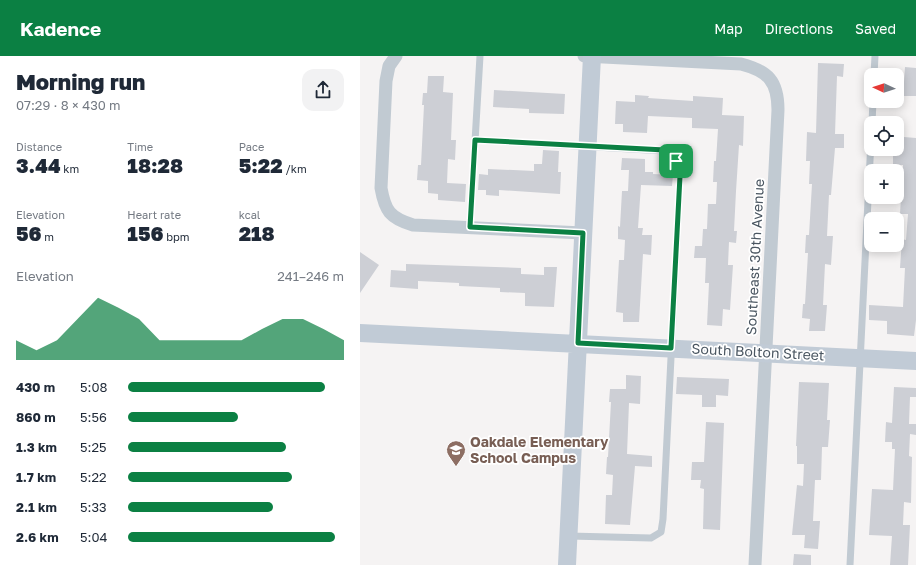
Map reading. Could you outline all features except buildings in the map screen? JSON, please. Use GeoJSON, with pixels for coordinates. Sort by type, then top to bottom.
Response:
{"type":"FeatureCollection","features":[{"type":"Feature","properties":{"kind":"street"},"geometry":{"type":"LineString","coordinates":[[396,56],[389,66],[386,81],[381,188],[384,204],[390,214],[400,221],[414,225],[583,233]]}},
{"type":"Feature","properties":{"kind":"street"},"geometry":{"type":"LineString","coordinates":[[567,565],[592,56],[584,56]]}},
{"type":"Feature","properties":{"kind":"street","name":"Southeast 30th Avenue"},"geometry":{"type":"LineString","coordinates":[[592,56],[741,64],[756,68],[766,73],[775,88],[778,105],[755,565]]}},
{"type":"Feature","properties":{"kind":"street","name":"South Bolton Street"},"geometry":{"type":"LineString","coordinates":[[360,332],[916,361]]}},
{"type":"Feature","properties":{"kind":"lane"},"geometry":{"type":"LineString","coordinates":[[470,227],[480,56]]}},
{"type":"Feature","properties":{"kind":"lane"},"geometry":{"type":"LineString","coordinates":[[874,68],[875,56]]}},
{"type":"Feature","properties":{"kind":"lane"},"geometry":{"type":"LineString","coordinates":[[475,140],[665,150],[676,161],[680,176],[664,519],[661,532],[651,538],[568,536]]}},
{"type":"Feature","properties":{"kind":"lane"},"geometry":{"type":"LineString","coordinates":[[850,565],[870,156]]}},
{"type":"Feature","properties":{"kind":"place","name":"Oakdale Elementary School Campus"},"geometry":{"type":"Point","coordinates":[456,467]}},
{"type":"Feature","properties":{"kind":"route"},"geometry":{"type":"LineString","coordinates":[[475,140],[665,150],[676,161],[680,176],[671,348],[578,343],[583,233],[470,227],[475,140]]}}]}
